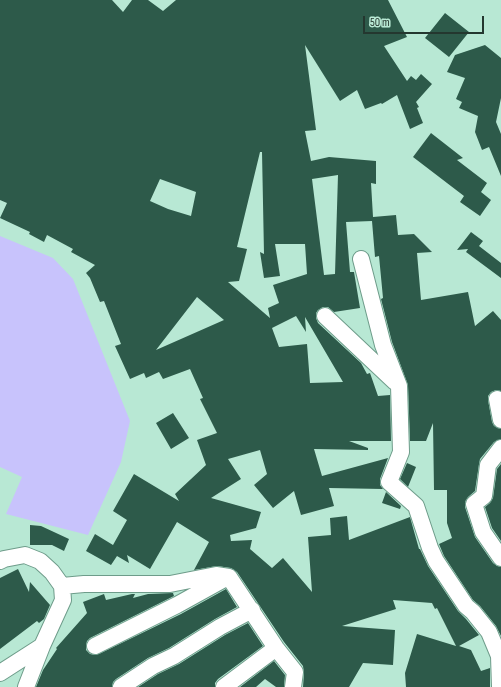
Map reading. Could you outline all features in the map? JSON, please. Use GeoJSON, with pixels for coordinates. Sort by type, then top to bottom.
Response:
{"type":"FeatureCollection","features":[{"type":"Feature","properties":{"kind":"street"},"geometry":{"type":"LineString","coordinates":[[360,259],[383,345],[399,386],[401,452],[389,482],[416,506],[436,561],[466,606],[489,632],[499,656],[500,687]]}},
{"type":"Feature","properties":{"kind":"street"},"geometry":{"type":"LineString","coordinates":[[325,316],[399,386]]}},
{"type":"Feature","properties":{"kind":"street"},"geometry":{"type":"LineString","coordinates":[[497,399],[501,420]]}},
{"type":"Feature","properties":{"kind":"street"},"geometry":{"type":"LineString","coordinates":[[501,448],[488,465],[484,496],[474,504],[483,532],[501,558]]}},
{"type":"Feature","properties":{"kind":"street"},"geometry":{"type":"LineString","coordinates":[[0,561],[24,555],[35,559],[52,572],[62,586],[63,600],[42,646],[26,687]]}},
{"type":"Feature","properties":{"kind":"street"},"geometry":{"type":"LineString","coordinates":[[62,586],[84,584],[170,584],[216,575],[229,577],[276,648],[295,672],[293,687]]}},
{"type":"Feature","properties":{"kind":"street"},"geometry":{"type":"LineString","coordinates":[[95,646],[229,577]]}},
{"type":"Feature","properties":{"kind":"street"},"geometry":{"type":"LineString","coordinates":[[121,687],[153,666],[174,656],[220,627],[252,610]]}},
{"type":"Feature","properties":{"kind":"street"},"geometry":{"type":"LineString","coordinates":[[0,673],[42,646]]}},
{"type":"Feature","properties":{"kind":"street"},"geometry":{"type":"LineString","coordinates":[[216,687],[223,687],[276,648]]}},
{"type":"Feature","properties":{"kind":"shaded area"},"geometry":{"type":"Polygon","coordinates":[[[0,236],[53,258],[73,279],[130,421],[121,462],[88,535],[6,514],[22,477],[0,467],[0,236]]]}},
{"type":"Feature","properties":{"kind":"building"},"geometry":{"type":"Polygon","coordinates":[[[0,0],[112,0],[123,12],[132,0],[148,0],[163,11],[176,0],[388,0],[407,37],[384,46],[407,81],[411,76],[416,80],[421,74],[432,84],[416,102],[419,107],[417,108],[423,123],[410,129],[397,95],[382,104],[381,103],[365,109],[357,90],[340,101],[305,45],[316,130],[305,131],[311,161],[329,157],[376,161],[376,184],[371,183],[373,217],[396,215],[398,235],[414,234],[432,252],[417,253],[421,300],[468,292],[475,326],[493,311],[501,320],[501,391],[496,390],[491,392],[488,396],[488,400],[492,422],[494,426],[501,429],[501,439],[494,442],[480,459],[475,491],[468,497],[465,502],[465,507],[475,537],[493,563],[501,567],[501,636],[496,626],[480,606],[473,600],[444,556],[439,544],[452,538],[447,523],[447,490],[434,490],[433,423],[426,441],[410,441],[408,385],[392,342],[381,299],[383,298],[379,256],[375,257],[372,221],[346,222],[350,272],[354,272],[360,308],[334,312],[328,307],[323,307],[316,313],[316,318],[318,323],[361,363],[367,374],[370,373],[378,396],[390,395],[391,441],[349,441],[368,448],[368,450],[314,449],[322,476],[388,458],[380,479],[380,485],[383,489],[329,488],[334,506],[301,515],[294,491],[273,508],[254,485],[267,474],[260,450],[228,459],[241,479],[211,498],[261,512],[256,528],[230,535],[231,541],[252,540],[250,549],[272,568],[283,558],[312,592],[308,537],[331,535],[330,518],[347,516],[349,540],[410,517],[419,549],[428,566],[458,611],[479,635],[459,646],[471,650],[481,671],[490,668],[490,687],[406,687],[405,673],[417,634],[456,646],[437,608],[435,609],[432,603],[393,600],[396,609],[342,626],[395,630],[393,665],[363,663],[349,687],[303,687],[303,666],[284,642],[237,572],[231,568],[217,566],[194,570],[209,542],[177,522],[150,569],[127,555],[129,563],[117,556],[111,565],[86,551],[95,534],[113,545],[127,520],[113,511],[134,474],[179,501],[175,494],[206,465],[197,440],[217,433],[200,399],[203,398],[190,369],[163,379],[159,372],[146,378],[144,373],[130,379],[115,346],[121,344],[104,301],[100,302],[90,278],[86,273],[95,265],[71,252],[73,249],[47,235],[44,242],[29,234],[30,232],[0,218],[7,203],[0,200],[0,0]],[[260,152],[237,247],[247,249],[239,281],[228,282],[270,318],[268,308],[279,303],[273,285],[307,274],[305,244],[275,244],[280,276],[264,278],[260,252],[264,254],[262,152],[260,152]],[[338,175],[312,179],[324,275],[335,274],[338,175]],[[160,179],[150,201],[168,209],[191,216],[196,192],[160,179]],[[197,297],[156,350],[224,320],[197,297]],[[296,316],[272,328],[279,347],[307,344],[310,383],[343,382],[305,317],[306,332],[296,316]]]}},
{"type":"Feature","properties":{"kind":"building"},"geometry":{"type":"Polygon","coordinates":[[[445,13],[469,32],[449,57],[425,38],[445,13]]]}},
{"type":"Feature","properties":{"kind":"building"},"geometry":{"type":"Polygon","coordinates":[[[485,45],[501,58],[501,98],[496,122],[501,134],[501,176],[489,147],[482,150],[475,132],[478,116],[459,108],[462,102],[456,99],[465,78],[447,72],[455,55],[485,45]]]}},
{"type":"Feature","properties":{"kind":"building"},"geometry":{"type":"Polygon","coordinates":[[[431,133],[463,158],[457,160],[487,183],[481,192],[491,200],[480,216],[460,202],[464,196],[413,157],[431,133]]]}},
{"type":"Feature","properties":{"kind":"building"},"geometry":{"type":"Polygon","coordinates":[[[471,232],[483,241],[479,246],[501,263],[501,278],[466,252],[468,249],[457,250],[471,232]]]}},
{"type":"Feature","properties":{"kind":"building"},"geometry":{"type":"Polygon","coordinates":[[[173,413],[189,438],[171,449],[156,423],[173,413]]]}},
{"type":"Feature","properties":{"kind":"building"},"geometry":{"type":"Polygon","coordinates":[[[407,463],[416,467],[408,487],[400,479],[407,463]]]}},
{"type":"Feature","properties":{"kind":"building"},"geometry":{"type":"Polygon","coordinates":[[[501,464],[501,541],[492,528],[485,507],[493,498],[497,469],[501,464]]]}},
{"type":"Feature","properties":{"kind":"building"},"geometry":{"type":"Polygon","coordinates":[[[386,492],[401,506],[400,509],[382,503],[386,492]]]}},
{"type":"Feature","properties":{"kind":"building"},"geometry":{"type":"Polygon","coordinates":[[[30,525],[41,526],[69,539],[64,551],[52,545],[30,545],[30,525]]]}},
{"type":"Feature","properties":{"kind":"building"},"geometry":{"type":"Polygon","coordinates":[[[18,569],[29,592],[30,582],[50,605],[44,619],[39,623],[37,621],[0,649],[0,578],[18,569]]]}},
{"type":"Feature","properties":{"kind":"building"},"geometry":{"type":"Polygon","coordinates":[[[226,589],[237,607],[169,648],[148,658],[116,679],[113,682],[112,687],[36,687],[43,670],[57,649],[56,648],[87,613],[83,602],[104,594],[106,600],[132,594],[135,594],[133,598],[148,594],[173,593],[174,596],[90,638],[87,641],[86,650],[90,654],[95,655],[181,614],[226,589]]]}},
{"type":"Feature","properties":{"kind":"building"},"geometry":{"type":"Polygon","coordinates":[[[248,623],[263,646],[218,679],[215,683],[215,687],[138,687],[158,674],[179,664],[225,635],[248,623]]]}},
{"type":"Feature","properties":{"kind":"building"},"geometry":{"type":"Polygon","coordinates":[[[274,661],[285,675],[284,687],[276,687],[265,679],[256,687],[240,687],[274,661]]]}}]}
